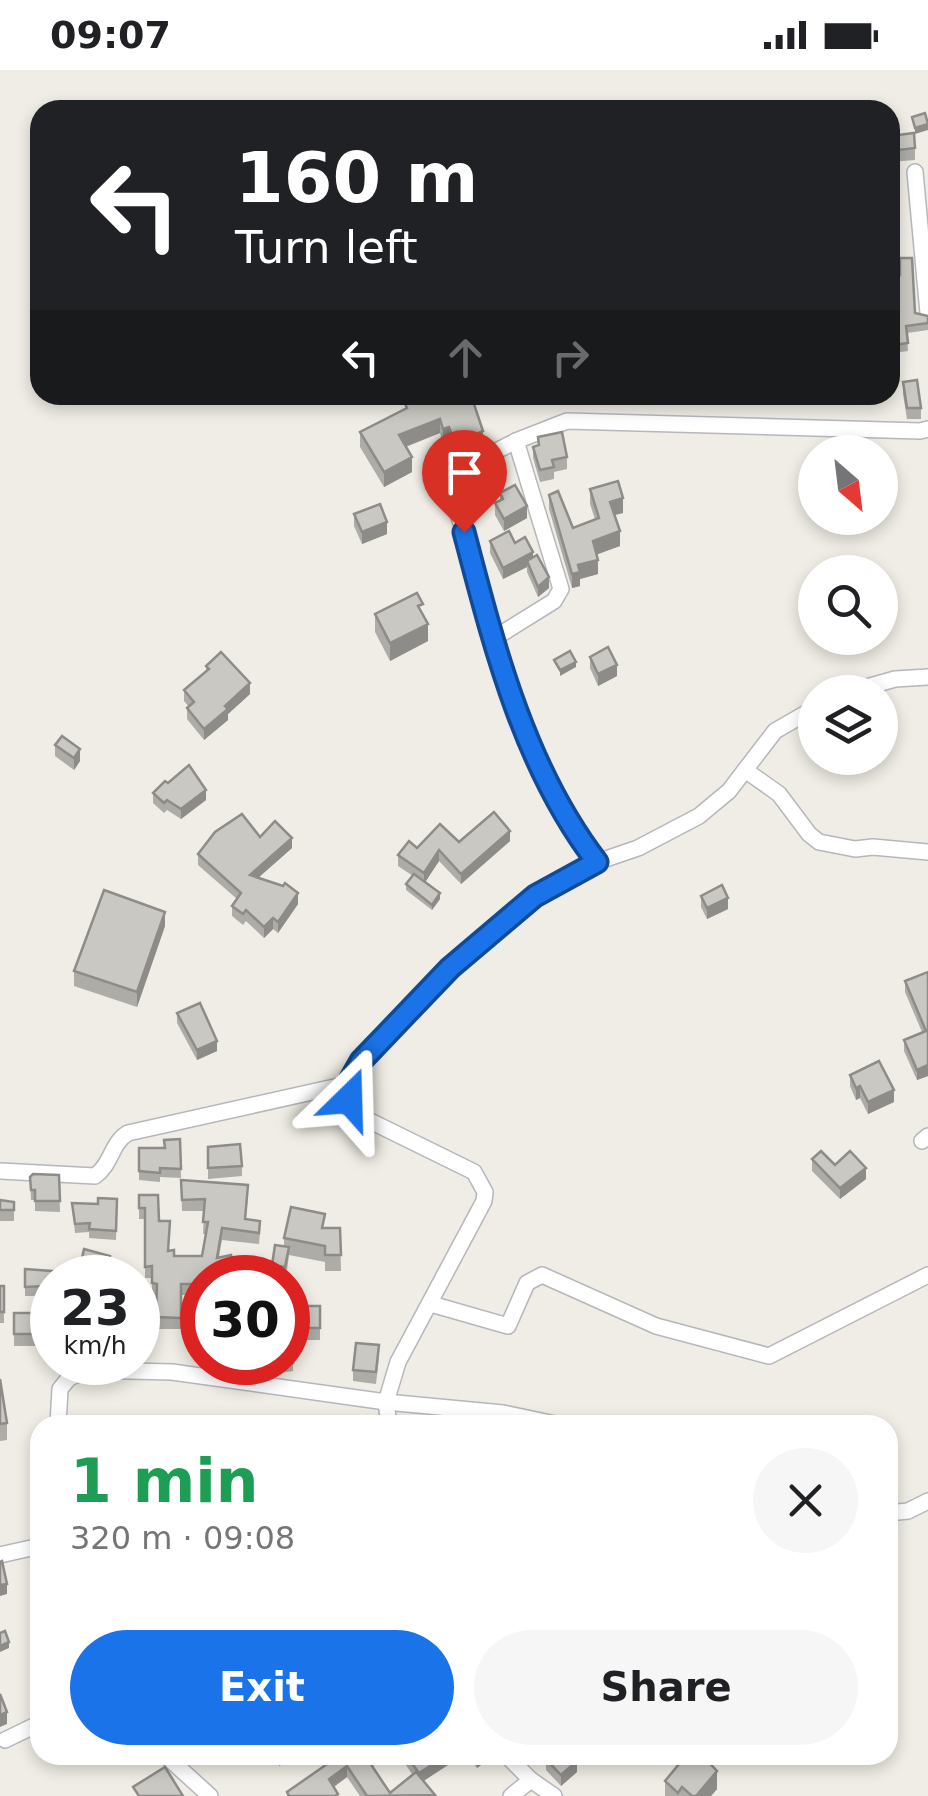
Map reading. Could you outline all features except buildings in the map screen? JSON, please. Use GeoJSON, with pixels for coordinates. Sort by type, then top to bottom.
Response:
{"type":"FeatureCollection","features":[{"type":"Feature","properties":{"kind":"street"},"geometry":{"type":"LineString","coordinates":[[915,172],[928,313]]}},
{"type":"Feature","properties":{"kind":"street"},"geometry":{"type":"LineString","coordinates":[[597,862],[567,823],[534,757],[493,639],[449,475],[567,420],[920,431],[928,428]]}},
{"type":"Feature","properties":{"kind":"street"},"geometry":{"type":"LineString","coordinates":[[493,639],[554,601],[561,589],[516,442]]}},
{"type":"Feature","properties":{"kind":"street"},"geometry":{"type":"LineString","coordinates":[[898,679],[928,677]]}},
{"type":"Feature","properties":{"kind":"street"},"geometry":{"type":"LineString","coordinates":[[388,1415],[386,1402],[398,1362],[484,1200],[484,1185],[466,1167],[366,1121],[354,1109],[348,1084],[361,1061],[487,934],[535,896],[597,862],[638,848],[699,816],[729,791],[775,732],[798,718]]}},
{"type":"Feature","properties":{"kind":"street"},"geometry":{"type":"LineString","coordinates":[[745,770],[779,794],[808,834],[819,842],[854,850],[873,847],[928,852]]}},
{"type":"Feature","properties":{"kind":"street"},"geometry":{"type":"LineString","coordinates":[[0,1170],[95,1176],[128,1133],[348,1084]]}},
{"type":"Feature","properties":{"kind":"street"},"geometry":{"type":"LineString","coordinates":[[431,1304],[508,1326],[528,1283],[542,1275],[656,1326],[769,1356],[928,1275]]}},
{"type":"Feature","properties":{"kind":"street"},"geometry":{"type":"LineString","coordinates":[[59,1415],[60,1390],[69,1378],[88,1370],[172,1372],[512,1415]]}},
{"type":"Feature","properties":{"kind":"street"},"geometry":{"type":"LineString","coordinates":[[898,1512],[928,1501]]}},
{"type":"Feature","properties":{"kind":"street"},"geometry":{"type":"LineString","coordinates":[[0,1555],[30,1548]]}},
{"type":"Feature","properties":{"kind":"street"},"geometry":{"type":"LineString","coordinates":[[5,1740],[30,1728]]}},
{"type":"Feature","properties":{"kind":"street"},"geometry":{"type":"LineString","coordinates":[[176,1765],[210,1796]]}},
{"type":"Feature","properties":{"kind":"street"},"geometry":{"type":"LineString","coordinates":[[516,1765],[554,1796]]}},
{"type":"Feature","properties":{"kind":"street"},"geometry":{"type":"LineString","coordinates":[[512,1796],[530,1780]]}},
{"type":"Feature","properties":{"kind":"route"},"geometry":{"type":"LineString","coordinates":[[349,1099],[348,1084],[361,1061],[450,968],[535,896],[597,862],[567,823],[534,757],[488,623],[464,532]]}}]}
